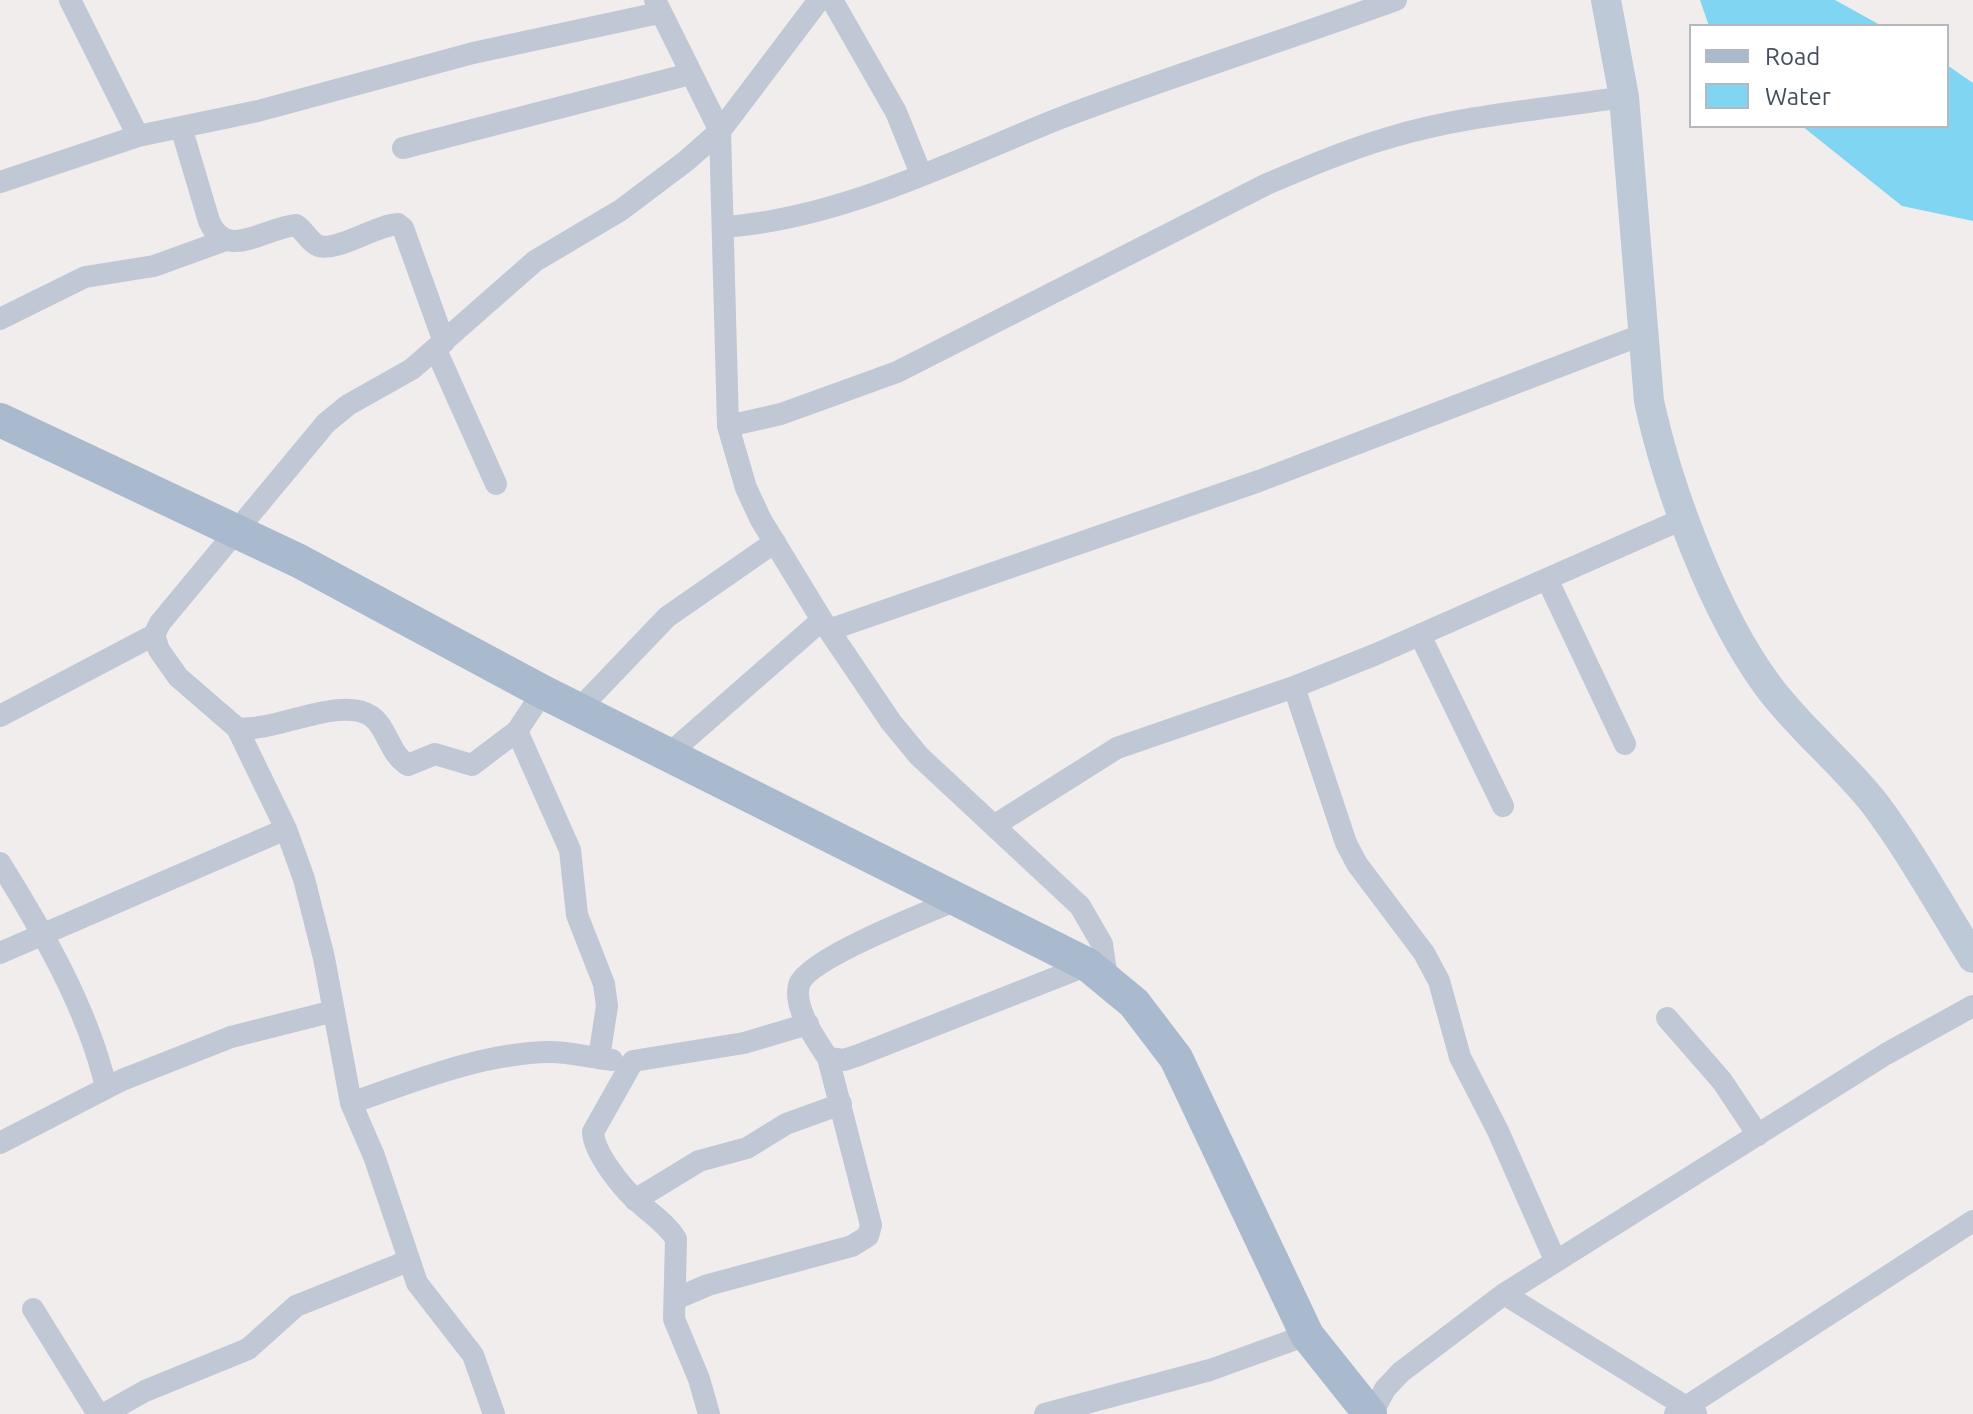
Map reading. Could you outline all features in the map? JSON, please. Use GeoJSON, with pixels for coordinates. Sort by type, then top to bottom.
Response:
{"type":"FeatureCollection","features":[{"type":"Feature","properties":{"kind":"main road"},"geometry":{"type":"LineString","coordinates":[[0,420],[299,561],[543,692],[959,899],[1097,972],[1155,1027],[1176,1058],[1307,1335],[1373,1412]]}},
{"type":"Feature","properties":{"kind":"street"},"geometry":{"type":"LineString","coordinates":[[70,0],[138,136]]}},
{"type":"Feature","properties":{"kind":"street"},"geometry":{"type":"LineString","coordinates":[[0,716],[154,635],[160,623],[233,532],[326,423],[348,405],[412,369],[535,261],[653,188],[720,131],[819,0]]}},
{"type":"Feature","properties":{"kind":"street"},"geometry":{"type":"LineString","coordinates":[[832,0],[896,112],[921,174]]}},
{"type":"Feature","properties":{"kind":"street"},"geometry":{"type":"LineString","coordinates":[[725,227],[798,217],[921,174],[1109,100],[1396,0]]}},
{"type":"Feature","properties":{"kind":"street"},"geometry":{"type":"LineString","coordinates":[[1606,0],[1624,97],[1649,401],[1657,439],[1685,518],[1712,583],[1750,660],[1770,688],[1876,805],[1973,958]]}},
{"type":"Feature","properties":{"kind":"street"},"geometry":{"type":"LineString","coordinates":[[0,182],[138,136],[258,111],[657,7],[720,131],[728,426],[746,488],[825,625],[891,722],[919,756],[1080,906],[1102,944],[1097,972],[859,1055],[837,1060],[828,1058]]}},
{"type":"Feature","properties":{"kind":"street"},"geometry":{"type":"LineString","coordinates":[[403,148],[690,74]]}},
{"type":"Feature","properties":{"kind":"street"},"geometry":{"type":"LineString","coordinates":[[728,426],[781,414],[897,372],[1267,184],[1326,160],[1388,138],[1443,124],[1624,97]]}},
{"type":"Feature","properties":{"kind":"street"},"geometry":{"type":"LineString","coordinates":[[181,127],[209,221],[215,236],[223,241]]}},
{"type":"Feature","properties":{"kind":"street"},"geometry":{"type":"LineString","coordinates":[[0,319],[85,277],[154,266],[223,241],[234,242],[296,225],[317,246],[330,248],[384,225],[398,224],[406,234],[440,346],[496,484]]}},
{"type":"Feature","properties":{"kind":"street"},"geometry":{"type":"LineString","coordinates":[[670,753],[825,625],[1259,481],[1644,334]]}},
{"type":"Feature","properties":{"kind":"street"},"geometry":{"type":"LineString","coordinates":[[995,825],[1117,748],[1294,687],[1548,581],[1685,518]]}},
{"type":"Feature","properties":{"kind":"street"},"geometry":{"type":"LineString","coordinates":[[579,709],[667,617],[775,542]]}},
{"type":"Feature","properties":{"kind":"street"},"geometry":{"type":"LineString","coordinates":[[1548,581],[1625,744]]}},
{"type":"Feature","properties":{"kind":"street"},"geometry":{"type":"LineString","coordinates":[[154,635],[159,650],[178,677],[237,728],[286,829],[304,879],[351,1103],[374,1156],[417,1283],[473,1355],[494,1414]]}},
{"type":"Feature","properties":{"kind":"street"},"geometry":{"type":"LineString","coordinates":[[1420,635],[1503,806]]}},
{"type":"Feature","properties":{"kind":"street"},"geometry":{"type":"LineString","coordinates":[[1294,687],[1346,843],[1357,864],[1424,953],[1439,981],[1460,1057],[1498,1131],[1555,1260]]}},
{"type":"Feature","properties":{"kind":"street"},"geometry":{"type":"LineString","coordinates":[[237,728],[266,729],[331,711],[359,711],[378,723],[397,755],[408,765],[435,754],[472,765],[517,731],[543,692]]}},
{"type":"Feature","properties":{"kind":"street"},"geometry":{"type":"LineString","coordinates":[[517,731],[553,805],[574,863],[577,915],[606,996],[599,1058]]}},
{"type":"Feature","properties":{"kind":"street"},"geometry":{"type":"LineString","coordinates":[[0,953],[286,829]]}},
{"type":"Feature","properties":{"kind":"street"},"geometry":{"type":"LineString","coordinates":[[0,863],[44,934],[95,1049],[106,1087]]}},
{"type":"Feature","properties":{"kind":"street"},"geometry":{"type":"LineString","coordinates":[[675,1299],[716,1282],[852,1246],[868,1236],[871,1225],[828,1058],[808,1024],[799,996],[805,975],[817,965],[959,899]]}},
{"type":"Feature","properties":{"kind":"street"},"geometry":{"type":"LineString","coordinates":[[1373,1412],[1385,1389],[1401,1372],[1504,1294],[1886,1054],[1973,1006]]}},
{"type":"Feature","properties":{"kind":"street"},"geometry":{"type":"LineString","coordinates":[[0,1143],[106,1087],[231,1037],[334,1011]]}},
{"type":"Feature","properties":{"kind":"street"},"geometry":{"type":"LineString","coordinates":[[1667,1018],[1722,1081],[1758,1135]]}},
{"type":"Feature","properties":{"kind":"street"},"geometry":{"type":"LineString","coordinates":[[351,1103],[446,1071],[522,1054],[571,1053],[633,1061],[744,1043],[808,1024]]}},
{"type":"Feature","properties":{"kind":"street"},"geometry":{"type":"LineString","coordinates":[[633,1061],[593,1132],[599,1150],[635,1200],[676,1239],[674,1319],[709,1414]]}},
{"type":"Feature","properties":{"kind":"street"},"geometry":{"type":"LineString","coordinates":[[635,1200],[699,1161],[747,1148],[786,1124],[841,1104]]}},
{"type":"Feature","properties":{"kind":"street"},"geometry":{"type":"LineString","coordinates":[[1504,1294],[1686,1411],[1973,1221]]}},
{"type":"Feature","properties":{"kind":"street"},"geometry":{"type":"LineString","coordinates":[[33,1309],[101,1414],[145,1391],[248,1349],[296,1306],[408,1261]]}},
{"type":"Feature","properties":{"kind":"street"},"geometry":{"type":"LineString","coordinates":[[1045,1414],[1210,1370],[1307,1335]]}},
{"type":"Feature","properties":{"kind":"water"},"geometry":{"type":"Polygon","coordinates":[[[1700,0],[1835,0],[1878,24],[1708,24],[1700,0]]]}},
{"type":"Feature","properties":{"kind":"water"},"geometry":{"type":"Polygon","coordinates":[[[1949,66],[1973,83],[1973,221],[1902,206],[1804,128],[1949,128],[1949,66]]]}}]}
